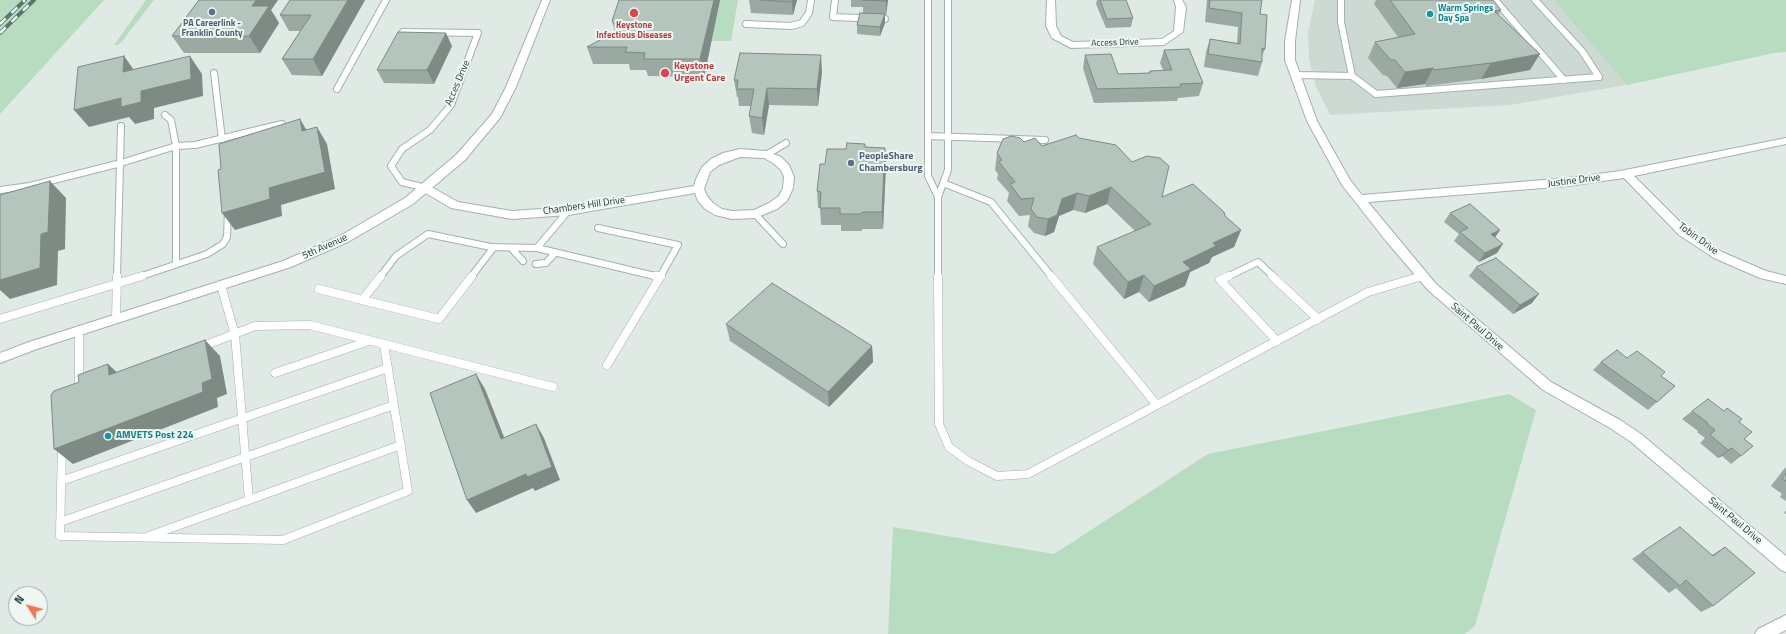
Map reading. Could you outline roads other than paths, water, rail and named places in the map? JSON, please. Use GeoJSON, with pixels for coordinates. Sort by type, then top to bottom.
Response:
{"type":"FeatureCollection","features":[{"type":"Feature","properties":{"kind":"street","name":"5th Avenue"},"geometry":{"type":"LineString","coordinates":[[0,358],[33,345],[286,264],[328,246],[376,222],[426,188],[470,148],[500,110],[511,87],[546,0]]}},
{"type":"Feature","properties":{"kind":"street","name":"Access Drive"},"geometry":{"type":"LineString","coordinates":[[1051,0],[1051,26],[1057,38],[1071,45],[1164,42],[1178,32],[1181,7],[1178,0]]}},
{"type":"Feature","properties":{"kind":"street","name":"Saint Paul Drive"},"geometry":{"type":"LineString","coordinates":[[1296,0],[1290,41],[1290,60],[1312,121],[1346,182],[1422,276],[1432,287],[1547,386],[1615,424],[1636,438],[1786,564]]}},
{"type":"Feature","properties":{"kind":"street","name":"Justine Drive"},"geometry":{"type":"LineString","coordinates":[[1360,199],[1568,182],[1625,174],[1786,141]]}},
{"type":"Feature","properties":{"kind":"street"},"geometry":{"type":"LineString","coordinates":[[740,153],[766,155],[777,160],[785,168],[789,177],[788,188],[783,198],[773,206],[755,214],[732,215],[719,212],[709,206],[702,198],[699,188],[701,179],[706,170],[715,162],[727,156],[740,153]]}},
{"type":"Feature","properties":{"kind":"street","name":"Tobin Drive"},"geometry":{"type":"LineString","coordinates":[[1625,174],[1684,232],[1718,255],[1764,274],[1786,280]]}},
{"type":"Feature","properties":{"kind":"street","name":"Chambers Hill Drive"},"geometry":{"type":"LineString","coordinates":[[426,188],[455,205],[512,215],[568,211],[699,188]]}},
{"type":"Feature","properties":{"kind":"street"},"geometry":{"type":"LineString","coordinates":[[1763,634],[1786,622]]}},
{"type":"Feature","properties":{"kind":"lane"},"geometry":{"type":"LineString","coordinates":[[338,89],[386,0]]}},
{"type":"Feature","properties":{"kind":"lane"},"geometry":{"type":"LineString","coordinates":[[746,24],[791,26],[802,23],[809,13],[811,0]]}},
{"type":"Feature","properties":{"kind":"lane"},"geometry":{"type":"LineString","coordinates":[[835,0],[833,17],[885,19]]}},
{"type":"Feature","properties":{"kind":"lane"},"geometry":{"type":"LineString","coordinates":[[928,0],[928,176],[938,197]]}},
{"type":"Feature","properties":{"kind":"lane"},"geometry":{"type":"LineString","coordinates":[[948,0],[948,170],[938,197],[939,424],[949,447],[968,461],[997,476],[1028,474],[1368,292],[1422,276]]}},
{"type":"Feature","properties":{"kind":"lane"},"geometry":{"type":"LineString","coordinates":[[1341,0],[1341,22],[1352,76]]}},
{"type":"Feature","properties":{"kind":"lane"},"geometry":{"type":"LineString","coordinates":[[1495,0],[1564,80]]}},
{"type":"Feature","properties":{"kind":"lane"},"geometry":{"type":"LineString","coordinates":[[1296,75],[1352,76],[1376,94],[1599,77],[1582,51],[1535,0]]}},
{"type":"Feature","properties":{"kind":"lane","name":"Acces Drive"},"geometry":{"type":"LineString","coordinates":[[403,32],[478,33],[451,106],[430,130],[402,149],[394,159],[391,166],[402,182],[426,188]]}},
{"type":"Feature","properties":{"kind":"lane"},"geometry":{"type":"LineString","coordinates":[[214,73],[222,139]]}},
{"type":"Feature","properties":{"kind":"lane"},"geometry":{"type":"LineString","coordinates":[[165,115],[171,120],[176,146],[176,264]]}},
{"type":"Feature","properties":{"kind":"lane"},"geometry":{"type":"LineString","coordinates":[[0,190],[22,188],[121,163],[176,146],[194,145],[282,124]]}},
{"type":"Feature","properties":{"kind":"lane"},"geometry":{"type":"LineString","coordinates":[[116,318],[121,126]]}},
{"type":"Feature","properties":{"kind":"lane"},"geometry":{"type":"LineString","coordinates":[[928,136],[948,138],[1045,140]]}},
{"type":"Feature","properties":{"kind":"lane"},"geometry":{"type":"LineString","coordinates":[[766,155],[786,144]]}},
{"type":"Feature","properties":{"kind":"lane"},"geometry":{"type":"LineString","coordinates":[[943,183],[991,202],[1157,405]]}},
{"type":"Feature","properties":{"kind":"lane"},"geometry":{"type":"LineString","coordinates":[[0,319],[117,284],[207,254],[223,244],[227,237],[228,210]]}},
{"type":"Feature","properties":{"kind":"lane"},"geometry":{"type":"LineString","coordinates":[[537,248],[568,211]]}},
{"type":"Feature","properties":{"kind":"lane"},"geometry":{"type":"LineString","coordinates":[[755,214],[783,244]]}},
{"type":"Feature","properties":{"kind":"lane"},"geometry":{"type":"LineString","coordinates":[[598,228],[678,245],[607,365]]}},
{"type":"Feature","properties":{"kind":"lane"},"geometry":{"type":"LineString","coordinates":[[362,300],[396,256],[428,234],[494,247],[537,248],[660,277]]}},
{"type":"Feature","properties":{"kind":"lane"},"geometry":{"type":"LineString","coordinates":[[319,289],[439,319],[494,247]]}},
{"type":"Feature","properties":{"kind":"lane"},"geometry":{"type":"LineString","coordinates":[[511,248],[523,260]]}},
{"type":"Feature","properties":{"kind":"lane"},"geometry":{"type":"LineString","coordinates":[[536,264],[546,263],[555,252]]}},
{"type":"Feature","properties":{"kind":"lane"},"geometry":{"type":"LineString","coordinates":[[1277,341],[1220,280],[1258,262],[1318,319]]}},
{"type":"Feature","properties":{"kind":"lane"},"geometry":{"type":"LineString","coordinates":[[221,285],[235,335],[249,500]]}},
{"type":"Feature","properties":{"kind":"lane"},"geometry":{"type":"LineString","coordinates":[[190,350],[235,335],[255,326],[310,325],[552,387]]}},
{"type":"Feature","properties":{"kind":"lane"},"geometry":{"type":"LineString","coordinates":[[79,330],[80,390]]}},
{"type":"Feature","properties":{"kind":"lane"},"geometry":{"type":"LineString","coordinates":[[275,372],[369,340]]}},
{"type":"Feature","properties":{"kind":"lane"},"geometry":{"type":"LineString","coordinates":[[62,434],[60,536],[283,540],[408,491],[384,345]]}},
{"type":"Feature","properties":{"kind":"lane"},"geometry":{"type":"LineString","coordinates":[[61,481],[388,368]]}},
{"type":"Feature","properties":{"kind":"lane"},"geometry":{"type":"LineString","coordinates":[[60,522],[394,405]]}},
{"type":"Feature","properties":{"kind":"lane"},"geometry":{"type":"LineString","coordinates":[[145,538],[400,445]]}},
{"type":"Feature","properties":{"kind":"railway"},"geometry":{"type":"LineString","coordinates":[[0,24],[25,0]]}},
{"type":"Feature","properties":{"kind":"railway"},"geometry":{"type":"LineString","coordinates":[[0,33],[34,0]]}},
{"type":"Feature","properties":{"kind":"place","name":"PA Careerlink - Franklin County"},"geometry":{"type":"Point","coordinates":[212,12]}},
{"type":"Feature","properties":{"kind":"place","name":"Keystone Infectious Diseases"},"geometry":{"type":"Point","coordinates":[634,13]}},
{"type":"Feature","properties":{"kind":"place","name":"Warm Springs Day Spa"},"geometry":{"type":"Point","coordinates":[1430,14]}},
{"type":"Feature","properties":{"kind":"place","name":"Keystone Urgent Care"},"geometry":{"type":"Point","coordinates":[665,73]}},
{"type":"Feature","properties":{"kind":"place","name":"PeopleShare Chambersburg"},"geometry":{"type":"Point","coordinates":[851,163]}},
{"type":"Feature","properties":{"kind":"place","name":"AMVETS Post 224"},"geometry":{"type":"Point","coordinates":[108,436]}}]}
